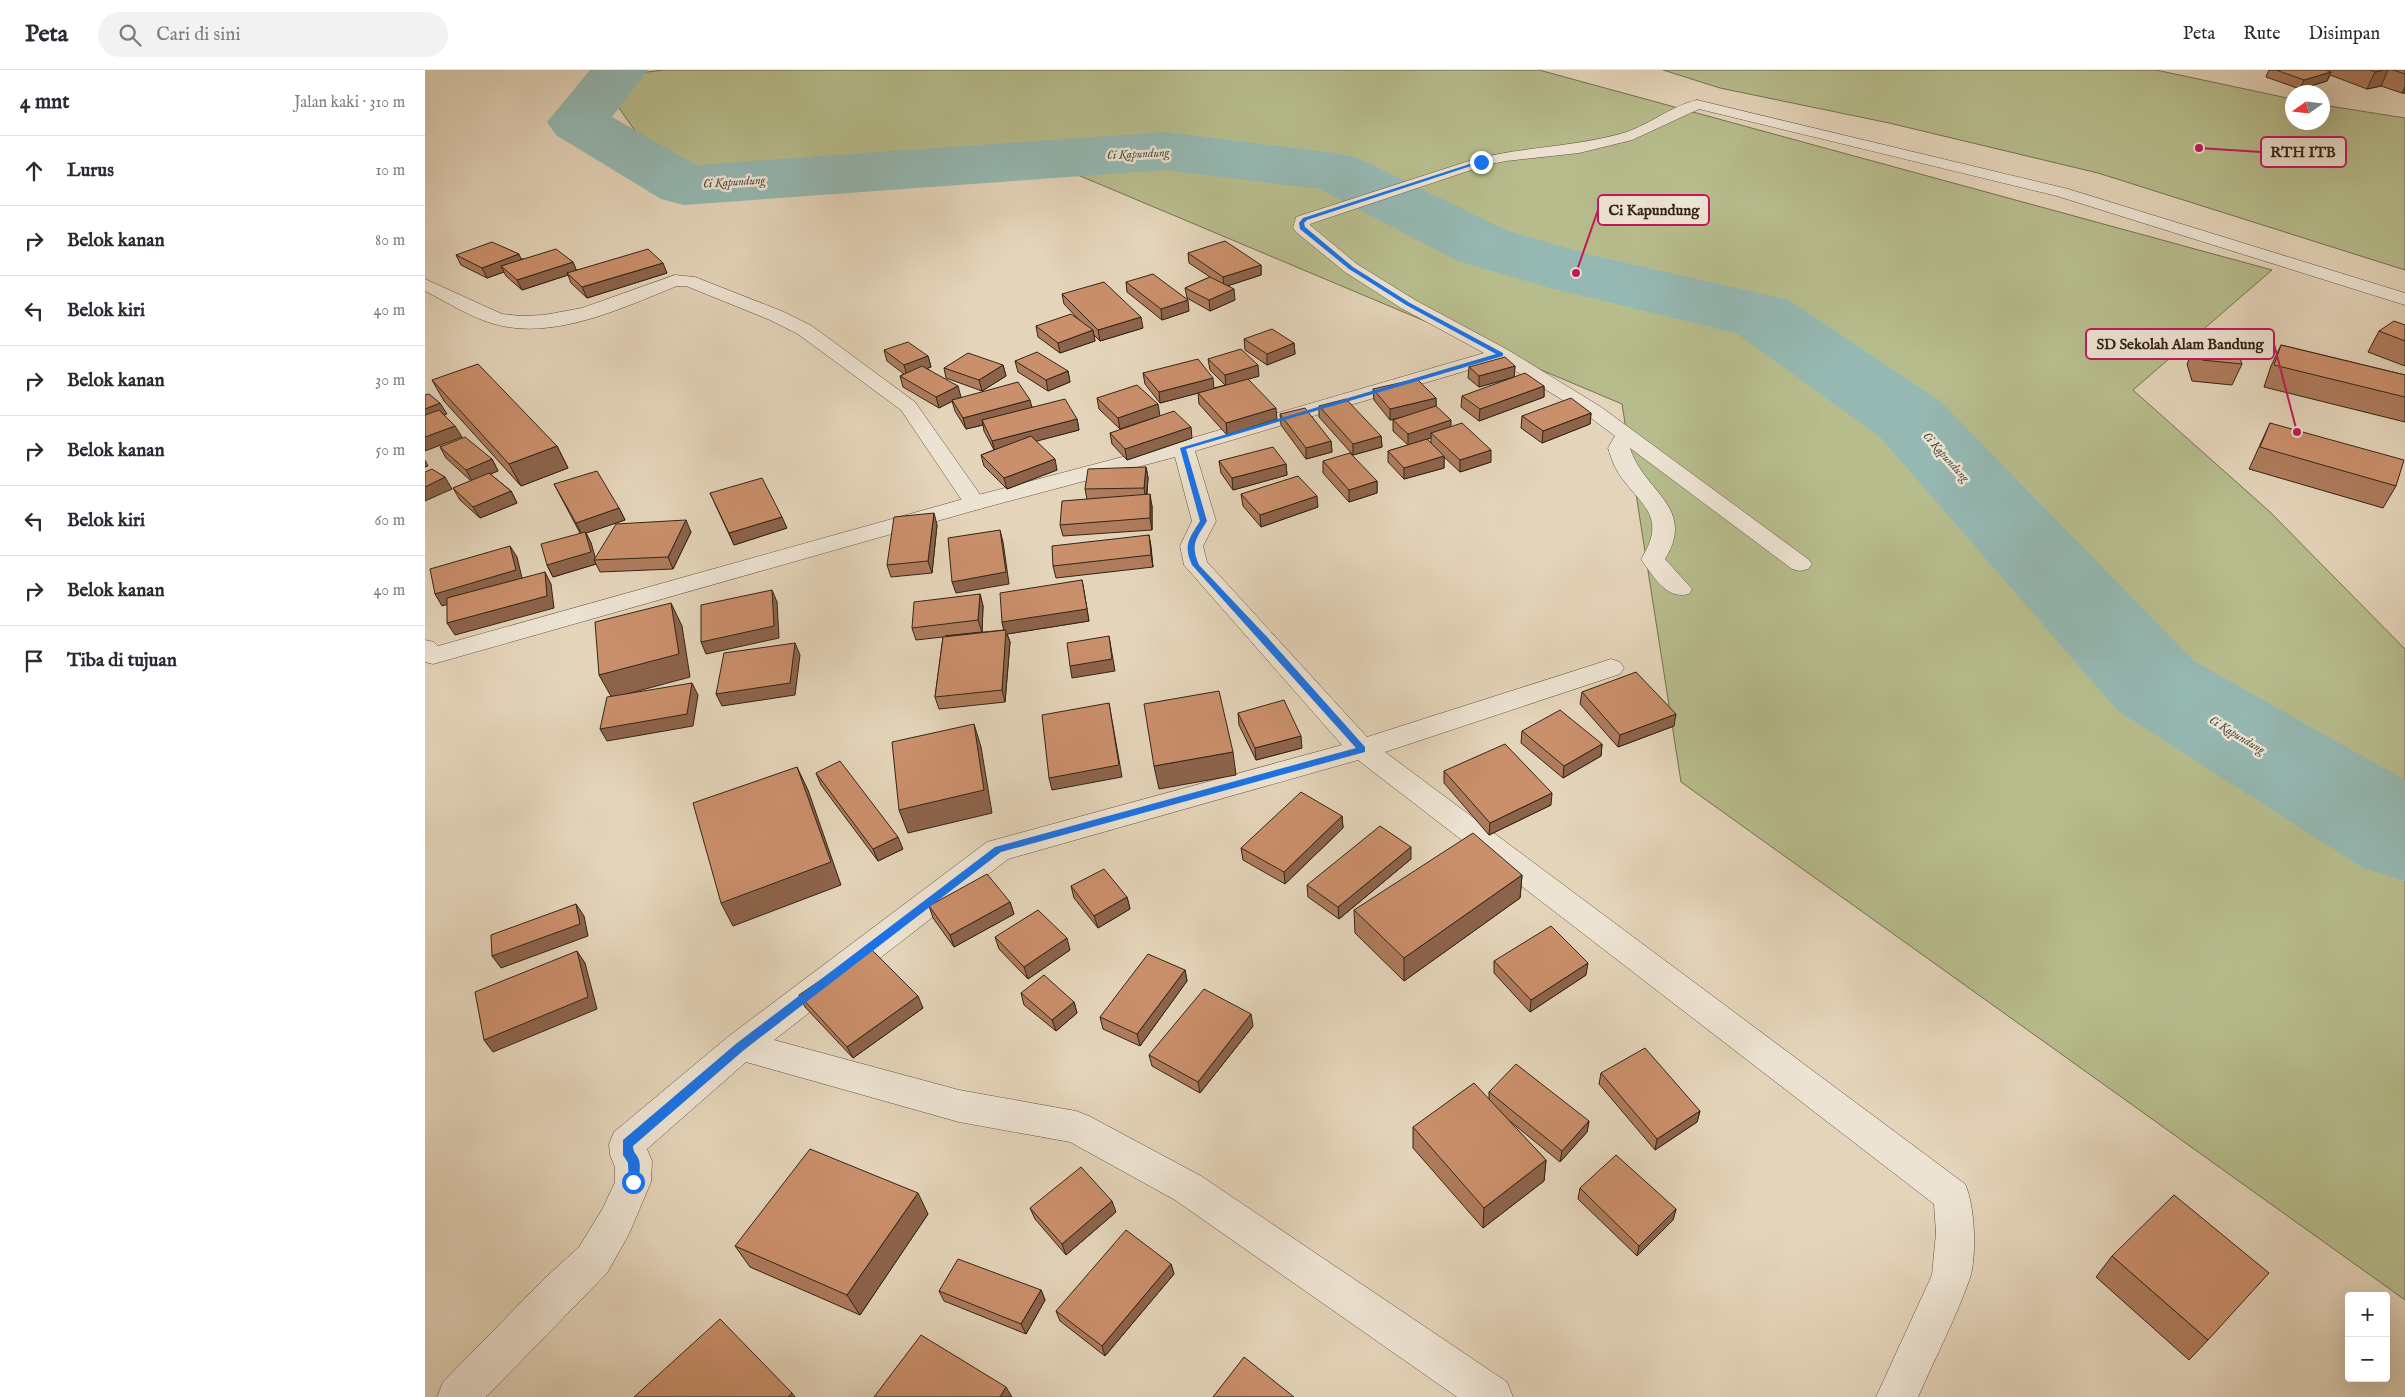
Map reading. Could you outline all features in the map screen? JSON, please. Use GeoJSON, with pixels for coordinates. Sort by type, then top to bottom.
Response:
{"type":"FeatureCollection","features":[{"type":"Feature","properties":{"kind":"street"},"geometry":{"type":"LineString","coordinates":[[1801,564],[1594,411],[1501,354],[1408,304],[1351,268],[1302,228],[1301,223],[1305,219],[1481,162],[1506,156],[1579,148],[1627,137],[1697,104],[2062,192],[2405,299]]}},
{"type":"Feature","properties":{"kind":"street"},"geometry":{"type":"LineString","coordinates":[[425,284],[498,319],[511,322],[556,319],[588,314],[675,280],[689,281],[715,291],[777,316],[805,330],[908,406],[975,503]]}},
{"type":"Feature","properties":{"kind":"street"},"geometry":{"type":"LineString","coordinates":[[428,654],[975,503],[1183,448],[1501,354]]}},
{"type":"Feature","properties":{"kind":"street"},"geometry":{"type":"LineString","coordinates":[[1626,435],[1619,448],[1625,466],[1659,508],[1663,522],[1663,543],[1653,559],[1668,579],[1680,589]]}},
{"type":"Feature","properties":{"kind":"street"},"geometry":{"type":"LineString","coordinates":[[1183,448],[1203,521],[1191,541],[1190,553],[1196,565],[1266,640],[1362,750],[1952,1196],[1955,1234],[1951,1276],[1897,1397]]}},
{"type":"Feature","properties":{"kind":"street"},"geometry":{"type":"LineString","coordinates":[[458,1397],[559,1292],[593,1260],[616,1221],[633,1182],[634,1161],[628,1155],[627,1144],[741,1046],[998,850],[1362,750],[1611,668]]}},
{"type":"Feature","properties":{"kind":"street"},"geometry":{"type":"LineString","coordinates":[[741,1046],[959,1106],[1076,1127],[1188,1188],[1491,1397]]}},
{"type":"Feature","properties":{"kind":"green space"},"geometry":{"type":"Polygon","coordinates":[[[664,70],[1539,70],[2272,270],[2133,390],[2269,511],[2405,649],[2405,1300],[1681,782],[1622,404],[1028,154],[666,175],[598,78],[664,70]]]}},
{"type":"Feature","properties":{"kind":"green space"},"geometry":{"type":"Polygon","coordinates":[[[1663,70],[2156,70],[2285,98],[2285,130],[2330,130],[2330,106],[2405,118],[2405,270],[2098,173],[1889,123],[1720,88],[1663,70]]]}},
{"type":"Feature","properties":{"kind":"building"},"geometry":{"type":"Polygon","coordinates":[[[2276,70],[2326,70],[2331,72],[2304,80],[2276,70]]]}},
{"type":"Feature","properties":{"kind":"building"},"geometry":{"type":"Polygon","coordinates":[[[2393,70],[2405,70],[2405,74],[2393,70]]]}},
{"type":"Feature","properties":{"kind":"building"},"geometry":{"type":"Polygon","coordinates":[[[1225,241],[1261,265],[1223,277],[1188,253],[1225,241]]]}},
{"type":"Feature","properties":{"kind":"building"},"geometry":{"type":"Polygon","coordinates":[[[492,242],[519,254],[482,268],[456,255],[492,242]]]}},
{"type":"Feature","properties":{"kind":"building"},"geometry":{"type":"Polygon","coordinates":[[[556,249],[573,262],[517,280],[501,266],[556,249]]]}},
{"type":"Feature","properties":{"kind":"building"},"geometry":{"type":"Polygon","coordinates":[[[648,249],[663,263],[582,287],[567,273],[648,249]]]}},
{"type":"Feature","properties":{"kind":"building"},"geometry":{"type":"Polygon","coordinates":[[[1153,274],[1188,300],[1161,309],[1126,282],[1153,274]]]}},
{"type":"Feature","properties":{"kind":"building"},"geometry":{"type":"Polygon","coordinates":[[[1210,277],[1234,289],[1209,300],[1185,288],[1210,277]]]}},
{"type":"Feature","properties":{"kind":"building"},"geometry":{"type":"Polygon","coordinates":[[[1104,282],[1141,317],[1098,330],[1062,294],[1104,282]]]}},
{"type":"Feature","properties":{"kind":"building"},"geometry":{"type":"Polygon","coordinates":[[[1071,314],[1093,330],[1058,343],[1036,326],[1071,314]]]}},
{"type":"Feature","properties":{"kind":"building"},"geometry":{"type":"Polygon","coordinates":[[[2394,321],[2405,325],[2405,341],[2379,331],[2394,321]]]}},
{"type":"Feature","properties":{"kind":"building"},"geometry":{"type":"Polygon","coordinates":[[[1272,329],[1294,343],[1267,354],[1244,339],[1272,329]]]}},
{"type":"Feature","properties":{"kind":"building"},"geometry":{"type":"Polygon","coordinates":[[[908,342],[928,356],[904,365],[884,350],[908,342]]]}},
{"type":"Feature","properties":{"kind":"building"},"geometry":{"type":"Polygon","coordinates":[[[2196,344],[2236,348],[2242,364],[2202,360],[2196,344]]]}},
{"type":"Feature","properties":{"kind":"building"},"geometry":{"type":"Polygon","coordinates":[[[2281,345],[2405,375],[2405,397],[2274,365],[2281,345]]]}},
{"type":"Feature","properties":{"kind":"building"},"geometry":{"type":"Polygon","coordinates":[[[1241,349],[1258,365],[1225,375],[1208,359],[1241,349]]]}},
{"type":"Feature","properties":{"kind":"building"},"geometry":{"type":"Polygon","coordinates":[[[1037,352],[1068,371],[1046,380],[1015,361],[1037,352]]]}},
{"type":"Feature","properties":{"kind":"building"},"geometry":{"type":"Polygon","coordinates":[[[968,353],[1003,365],[979,380],[944,368],[968,353]]]}},
{"type":"Feature","properties":{"kind":"building"},"geometry":{"type":"Polygon","coordinates":[[[1505,357],[1515,366],[1479,376],[1469,367],[1505,357]]]}},
{"type":"Feature","properties":{"kind":"building"},"geometry":{"type":"Polygon","coordinates":[[[1198,359],[1213,378],[1159,392],[1143,373],[1198,359]]]}},
{"type":"Feature","properties":{"kind":"building"},"geometry":{"type":"Polygon","coordinates":[[[478,364],[557,446],[509,464],[432,380],[478,364]]]}},
{"type":"Feature","properties":{"kind":"building"},"geometry":{"type":"Polygon","coordinates":[[[922,366],[958,386],[936,397],[900,376],[922,366]]]}},
{"type":"Feature","properties":{"kind":"building"},"geometry":{"type":"Polygon","coordinates":[[[1525,373],[1544,386],[1480,409],[1462,396],[1525,373]]]}},
{"type":"Feature","properties":{"kind":"building"},"geometry":{"type":"Polygon","coordinates":[[[1248,379],[1276,408],[1226,423],[1198,393],[1248,379]]]}},
{"type":"Feature","properties":{"kind":"building"},"geometry":{"type":"Polygon","coordinates":[[[1417,379],[1436,398],[1390,409],[1373,389],[1417,379]]]}},
{"type":"Feature","properties":{"kind":"building"},"geometry":{"type":"Polygon","coordinates":[[[1018,382],[1030,400],[963,418],[952,400],[1018,382]]]}},
{"type":"Feature","properties":{"kind":"building"},"geometry":{"type":"Polygon","coordinates":[[[1137,385],[1158,404],[1118,418],[1097,398],[1137,385]]]}},
{"type":"Feature","properties":{"kind":"building"},"geometry":{"type":"Polygon","coordinates":[[[429,394],[440,403],[425,409],[425,395],[429,394]]]}},
{"type":"Feature","properties":{"kind":"building"},"geometry":{"type":"Polygon","coordinates":[[[1571,398],[1591,413],[1543,431],[1522,416],[1571,398]]]}},
{"type":"Feature","properties":{"kind":"building"},"geometry":{"type":"Polygon","coordinates":[[[1065,399],[1077,419],[992,441],[982,420],[1065,399]]]}},
{"type":"Feature","properties":{"kind":"building"},"geometry":{"type":"Polygon","coordinates":[[[1346,399],[1381,436],[1353,444],[1319,406],[1346,399]]]}},
{"type":"Feature","properties":{"kind":"building"},"geometry":{"type":"Polygon","coordinates":[[[1436,406],[1451,420],[1408,434],[1393,420],[1436,406]]]}},
{"type":"Feature","properties":{"kind":"building"},"geometry":{"type":"Polygon","coordinates":[[[1305,408],[1331,441],[1306,448],[1280,414],[1305,408]]]}},
{"type":"Feature","properties":{"kind":"building"},"geometry":{"type":"Polygon","coordinates":[[[439,410],[455,426],[425,437],[425,415],[439,410]]]}},
{"type":"Feature","properties":{"kind":"building"},"geometry":{"type":"Polygon","coordinates":[[[1174,411],[1191,427],[1125,449],[1110,433],[1174,411]]]}},
{"type":"Feature","properties":{"kind":"building"},"geometry":{"type":"Polygon","coordinates":[[[1462,423],[1491,450],[1460,460],[1431,433],[1462,423]]]}},
{"type":"Feature","properties":{"kind":"building"},"geometry":{"type":"Polygon","coordinates":[[[2270,423],[2404,460],[2396,486],[2260,447],[2270,423]]]}},
{"type":"Feature","properties":{"kind":"building"},"geometry":{"type":"Polygon","coordinates":[[[1031,436],[1055,459],[1004,478],[981,455],[1031,436]]]}},
{"type":"Feature","properties":{"kind":"building"},"geometry":{"type":"Polygon","coordinates":[[[465,437],[492,459],[466,470],[440,447],[465,437]]]}},
{"type":"Feature","properties":{"kind":"building"},"geometry":{"type":"Polygon","coordinates":[[[1427,439],[1444,456],[1404,468],[1388,451],[1427,439]]]}},
{"type":"Feature","properties":{"kind":"building"},"geometry":{"type":"Polygon","coordinates":[[[1273,447],[1286,464],[1232,478],[1219,461],[1273,447]]]}},
{"type":"Feature","properties":{"kind":"building"},"geometry":{"type":"Polygon","coordinates":[[[1350,453],[1377,481],[1349,490],[1323,461],[1350,453]]]}},
{"type":"Feature","properties":{"kind":"building"},"geometry":{"type":"Polygon","coordinates":[[[1146,467],[1144,488],[1085,489],[1088,469],[1146,467]]]}},
{"type":"Feature","properties":{"kind":"building"},"geometry":{"type":"Polygon","coordinates":[[[432,469],[445,477],[425,487],[425,472],[432,469]]]}},
{"type":"Feature","properties":{"kind":"building"},"geometry":{"type":"Polygon","coordinates":[[[597,471],[619,508],[576,523],[554,484],[597,471]]]}},
{"type":"Feature","properties":{"kind":"building"},"geometry":{"type":"Polygon","coordinates":[[[489,473],[511,491],[473,507],[453,488],[489,473]]]}},
{"type":"Feature","properties":{"kind":"building"},"geometry":{"type":"Polygon","coordinates":[[[1298,476],[1317,496],[1260,515],[1241,494],[1298,476]]]}},
{"type":"Feature","properties":{"kind":"building"},"geometry":{"type":"Polygon","coordinates":[[[762,478],[782,517],[729,533],[710,493],[762,478]]]}},
{"type":"Feature","properties":{"kind":"building"},"geometry":{"type":"Polygon","coordinates":[[[1150,494],[1150,518],[1060,525],[1062,501],[1150,494]]]}},
{"type":"Feature","properties":{"kind":"building"},"geometry":{"type":"Polygon","coordinates":[[[934,513],[928,561],[887,565],[894,517],[934,513]]]}},
{"type":"Feature","properties":{"kind":"building"},"geometry":{"type":"Polygon","coordinates":[[[686,520],[668,557],[594,560],[616,524],[686,520]]]}},
{"type":"Feature","properties":{"kind":"building"},"geometry":{"type":"Polygon","coordinates":[[[1000,530],[1006,572],[952,582],[948,538],[1000,530]]]}},
{"type":"Feature","properties":{"kind":"building"},"geometry":{"type":"Polygon","coordinates":[[[585,532],[591,552],[547,565],[541,544],[585,532]]]}},
{"type":"Feature","properties":{"kind":"building"},"geometry":{"type":"Polygon","coordinates":[[[1149,535],[1151,555],[1053,566],[1052,546],[1149,535]]]}},
{"type":"Feature","properties":{"kind":"building"},"geometry":{"type":"Polygon","coordinates":[[[510,546],[516,570],[435,594],[430,569],[510,546]]]}},
{"type":"Feature","properties":{"kind":"building"},"geometry":{"type":"Polygon","coordinates":[[[545,572],[547,596],[447,623],[447,598],[545,572]]]}},
{"type":"Feature","properties":{"kind":"building"},"geometry":{"type":"Polygon","coordinates":[[[1082,580],[1087,609],[1002,622],[1000,593],[1082,580]]]}},
{"type":"Feature","properties":{"kind":"building"},"geometry":{"type":"Polygon","coordinates":[[[772,590],[774,626],[701,642],[701,605],[772,590]]]}},
{"type":"Feature","properties":{"kind":"building"},"geometry":{"type":"Polygon","coordinates":[[[980,594],[978,620],[912,628],[914,602],[980,594]]]}},
{"type":"Feature","properties":{"kind":"building"},"geometry":{"type":"Polygon","coordinates":[[[671,603],[679,654],[599,675],[595,622],[671,603]]]}},
{"type":"Feature","properties":{"kind":"building"},"geometry":{"type":"Polygon","coordinates":[[[1006,630],[1002,690],[935,697],[943,637],[1006,630]]]}},
{"type":"Feature","properties":{"kind":"building"},"geometry":{"type":"Polygon","coordinates":[[[1109,636],[1112,659],[1070,666],[1067,643],[1109,636]]]}},
{"type":"Feature","properties":{"kind":"building"},"geometry":{"type":"Polygon","coordinates":[[[795,643],[790,683],[716,694],[724,653],[795,643]]]}},
{"type":"Feature","properties":{"kind":"building"},"geometry":{"type":"Polygon","coordinates":[[[1636,672],[1676,714],[1620,735],[1582,692],[1636,672]]]}},
{"type":"Feature","properties":{"kind":"building"},"geometry":{"type":"Polygon","coordinates":[[[692,683],[687,714],[600,729],[607,697],[692,683]]]}},
{"type":"Feature","properties":{"kind":"building"},"geometry":{"type":"Polygon","coordinates":[[[1219,691],[1233,752],[1154,766],[1144,704],[1219,691]]]}},
{"type":"Feature","properties":{"kind":"building"},"geometry":{"type":"Polygon","coordinates":[[[1284,700],[1301,736],[1255,748],[1238,713],[1284,700]]]}},
{"type":"Feature","properties":{"kind":"building"},"geometry":{"type":"Polygon","coordinates":[[[1109,703],[1119,765],[1049,778],[1042,715],[1109,703]]]}},
{"type":"Feature","properties":{"kind":"building"},"geometry":{"type":"Polygon","coordinates":[[[1560,710],[1602,744],[1564,766],[1522,731],[1560,710]]]}},
{"type":"Feature","properties":{"kind":"building"},"geometry":{"type":"Polygon","coordinates":[[[974,724],[984,790],[899,810],[892,742],[974,724]]]}},
{"type":"Feature","properties":{"kind":"building"},"geometry":{"type":"Polygon","coordinates":[[[1505,744],[1552,793],[1490,823],[1444,771],[1505,744]]]}},
{"type":"Feature","properties":{"kind":"building"},"geometry":{"type":"Polygon","coordinates":[[[840,761],[898,837],[873,849],[816,773],[840,761]]]}},
{"type":"Feature","properties":{"kind":"building"},"geometry":{"type":"Polygon","coordinates":[[[797,767],[831,862],[721,903],[693,803],[797,767]]]}},
{"type":"Feature","properties":{"kind":"building"},"geometry":{"type":"Polygon","coordinates":[[[1301,792],[1342,816],[1284,872],[1241,848],[1301,792]]]}},
{"type":"Feature","properties":{"kind":"building"},"geometry":{"type":"Polygon","coordinates":[[[1380,826],[1411,847],[1338,907],[1307,885],[1380,826]]]}},
{"type":"Feature","properties":{"kind":"building"},"geometry":{"type":"Polygon","coordinates":[[[1473,833],[1522,875],[1404,958],[1354,910],[1473,833]]]}},
{"type":"Feature","properties":{"kind":"building"},"geometry":{"type":"Polygon","coordinates":[[[1104,869],[1127,897],[1094,916],[1071,886],[1104,869]]]}},
{"type":"Feature","properties":{"kind":"building"},"geometry":{"type":"Polygon","coordinates":[[[987,874],[1010,902],[950,935],[929,906],[987,874]]]}},
{"type":"Feature","properties":{"kind":"building"},"geometry":{"type":"Polygon","coordinates":[[[576,904],[580,924],[492,956],[491,935],[576,904]]]}},
{"type":"Feature","properties":{"kind":"building"},"geometry":{"type":"Polygon","coordinates":[[[1038,910],[1067,938],[1024,967],[995,937],[1038,910]]]}},
{"type":"Feature","properties":{"kind":"building"},"geometry":{"type":"Polygon","coordinates":[[[1551,926],[1588,963],[1531,1000],[1494,961],[1551,926]]]}},
{"type":"Feature","properties":{"kind":"building"},"geometry":{"type":"Polygon","coordinates":[[[869,947],[918,996],[847,1047],[799,995],[869,947]]]}},
{"type":"Feature","properties":{"kind":"building"},"geometry":{"type":"Polygon","coordinates":[[[577,951],[588,997],[484,1040],[475,992],[577,951]]]}},
{"type":"Feature","properties":{"kind":"building"},"geometry":{"type":"Polygon","coordinates":[[[1148,954],[1185,970],[1137,1034],[1100,1017],[1148,954]]]}},
{"type":"Feature","properties":{"kind":"building"},"geometry":{"type":"Polygon","coordinates":[[[1044,975],[1074,1002],[1052,1020],[1021,993],[1044,975]]]}},
{"type":"Feature","properties":{"kind":"building"},"geometry":{"type":"Polygon","coordinates":[[[1204,989],[1251,1014],[1198,1082],[1149,1055],[1204,989]]]}},
{"type":"Feature","properties":{"kind":"building"},"geometry":{"type":"Polygon","coordinates":[[[1645,1048],[1700,1111],[1657,1139],[1601,1073],[1645,1048]]]}},
{"type":"Feature","properties":{"kind":"building"},"geometry":{"type":"Polygon","coordinates":[[[1516,1064],[1589,1121],[1562,1151],[1489,1092],[1516,1064]]]}},
{"type":"Feature","properties":{"kind":"building"},"geometry":{"type":"Polygon","coordinates":[[[1474,1083],[1546,1160],[1484,1208],[1413,1127],[1474,1083]]]}},
{"type":"Feature","properties":{"kind":"building"},"geometry":{"type":"Polygon","coordinates":[[[810,1149],[918,1193],[847,1295],[735,1246],[810,1149]]]}},
{"type":"Feature","properties":{"kind":"building"},"geometry":{"type":"Polygon","coordinates":[[[1616,1155],[1676,1209],[1639,1246],[1580,1188],[1616,1155]]]}},
{"type":"Feature","properties":{"kind":"building"},"geometry":{"type":"Polygon","coordinates":[[[1081,1167],[1112,1201],[1062,1244],[1030,1208],[1081,1167]]]}},
{"type":"Feature","properties":{"kind":"building"},"geometry":{"type":"Polygon","coordinates":[[[2174,1195],[2269,1273],[2208,1340],[2112,1256],[2174,1195]]]}},
{"type":"Feature","properties":{"kind":"building"},"geometry":{"type":"Polygon","coordinates":[[[1126,1230],[1171,1264],[1102,1346],[1056,1311],[1126,1230]]]}},
{"type":"Feature","properties":{"kind":"building"},"geometry":{"type":"Polygon","coordinates":[[[958,1259],[1041,1290],[1021,1324],[939,1291],[958,1259]]]}},
{"type":"Feature","properties":{"kind":"building"},"geometry":{"type":"Polygon","coordinates":[[[720,1319],[792,1393],[788,1397],[634,1397],[720,1319]]]}},
{"type":"Feature","properties":{"kind":"building"},"geometry":{"type":"Polygon","coordinates":[[[921,1335],[1006,1387],[1000,1397],[874,1397],[921,1335]]]}},
{"type":"Feature","properties":{"kind":"building"},"geometry":{"type":"Polygon","coordinates":[[[1244,1357],[1294,1397],[1213,1397],[1244,1357]]]}},
{"type":"Feature","properties":{"kind":"waterway","name":"Ci Kapundung"},"geometry":{"type":"LineString","coordinates":[[620,70],[577,122],[684,185],[1165,151],[1335,172],[1483,246],[1576,273],[1762,316],[1910,419],[2156,686],[2405,836]]}},
{"type":"Feature","properties":{"kind":"place","name":"RTH ITB"},"geometry":{"type":"Point","coordinates":[2199,148]}},
{"type":"Feature","properties":{"kind":"place","name":"Ci Kapundung"},"geometry":{"type":"Point","coordinates":[1576,273]}},
{"type":"Feature","properties":{"kind":"place","name":"SD Sekolah Alam Bandung"},"geometry":{"type":"Point","coordinates":[2297,432]}},
{"type":"Feature","properties":{"kind":"route"},"geometry":{"type":"LineString","coordinates":[[633,1182],[634,1161],[628,1155],[627,1144],[741,1046],[998,850],[1362,750],[1266,640],[1196,565],[1190,553],[1191,541],[1201,527],[1203,514],[1183,448],[1501,354],[1408,304],[1351,268],[1302,228],[1301,223],[1305,219],[1481,162]]}}]}
